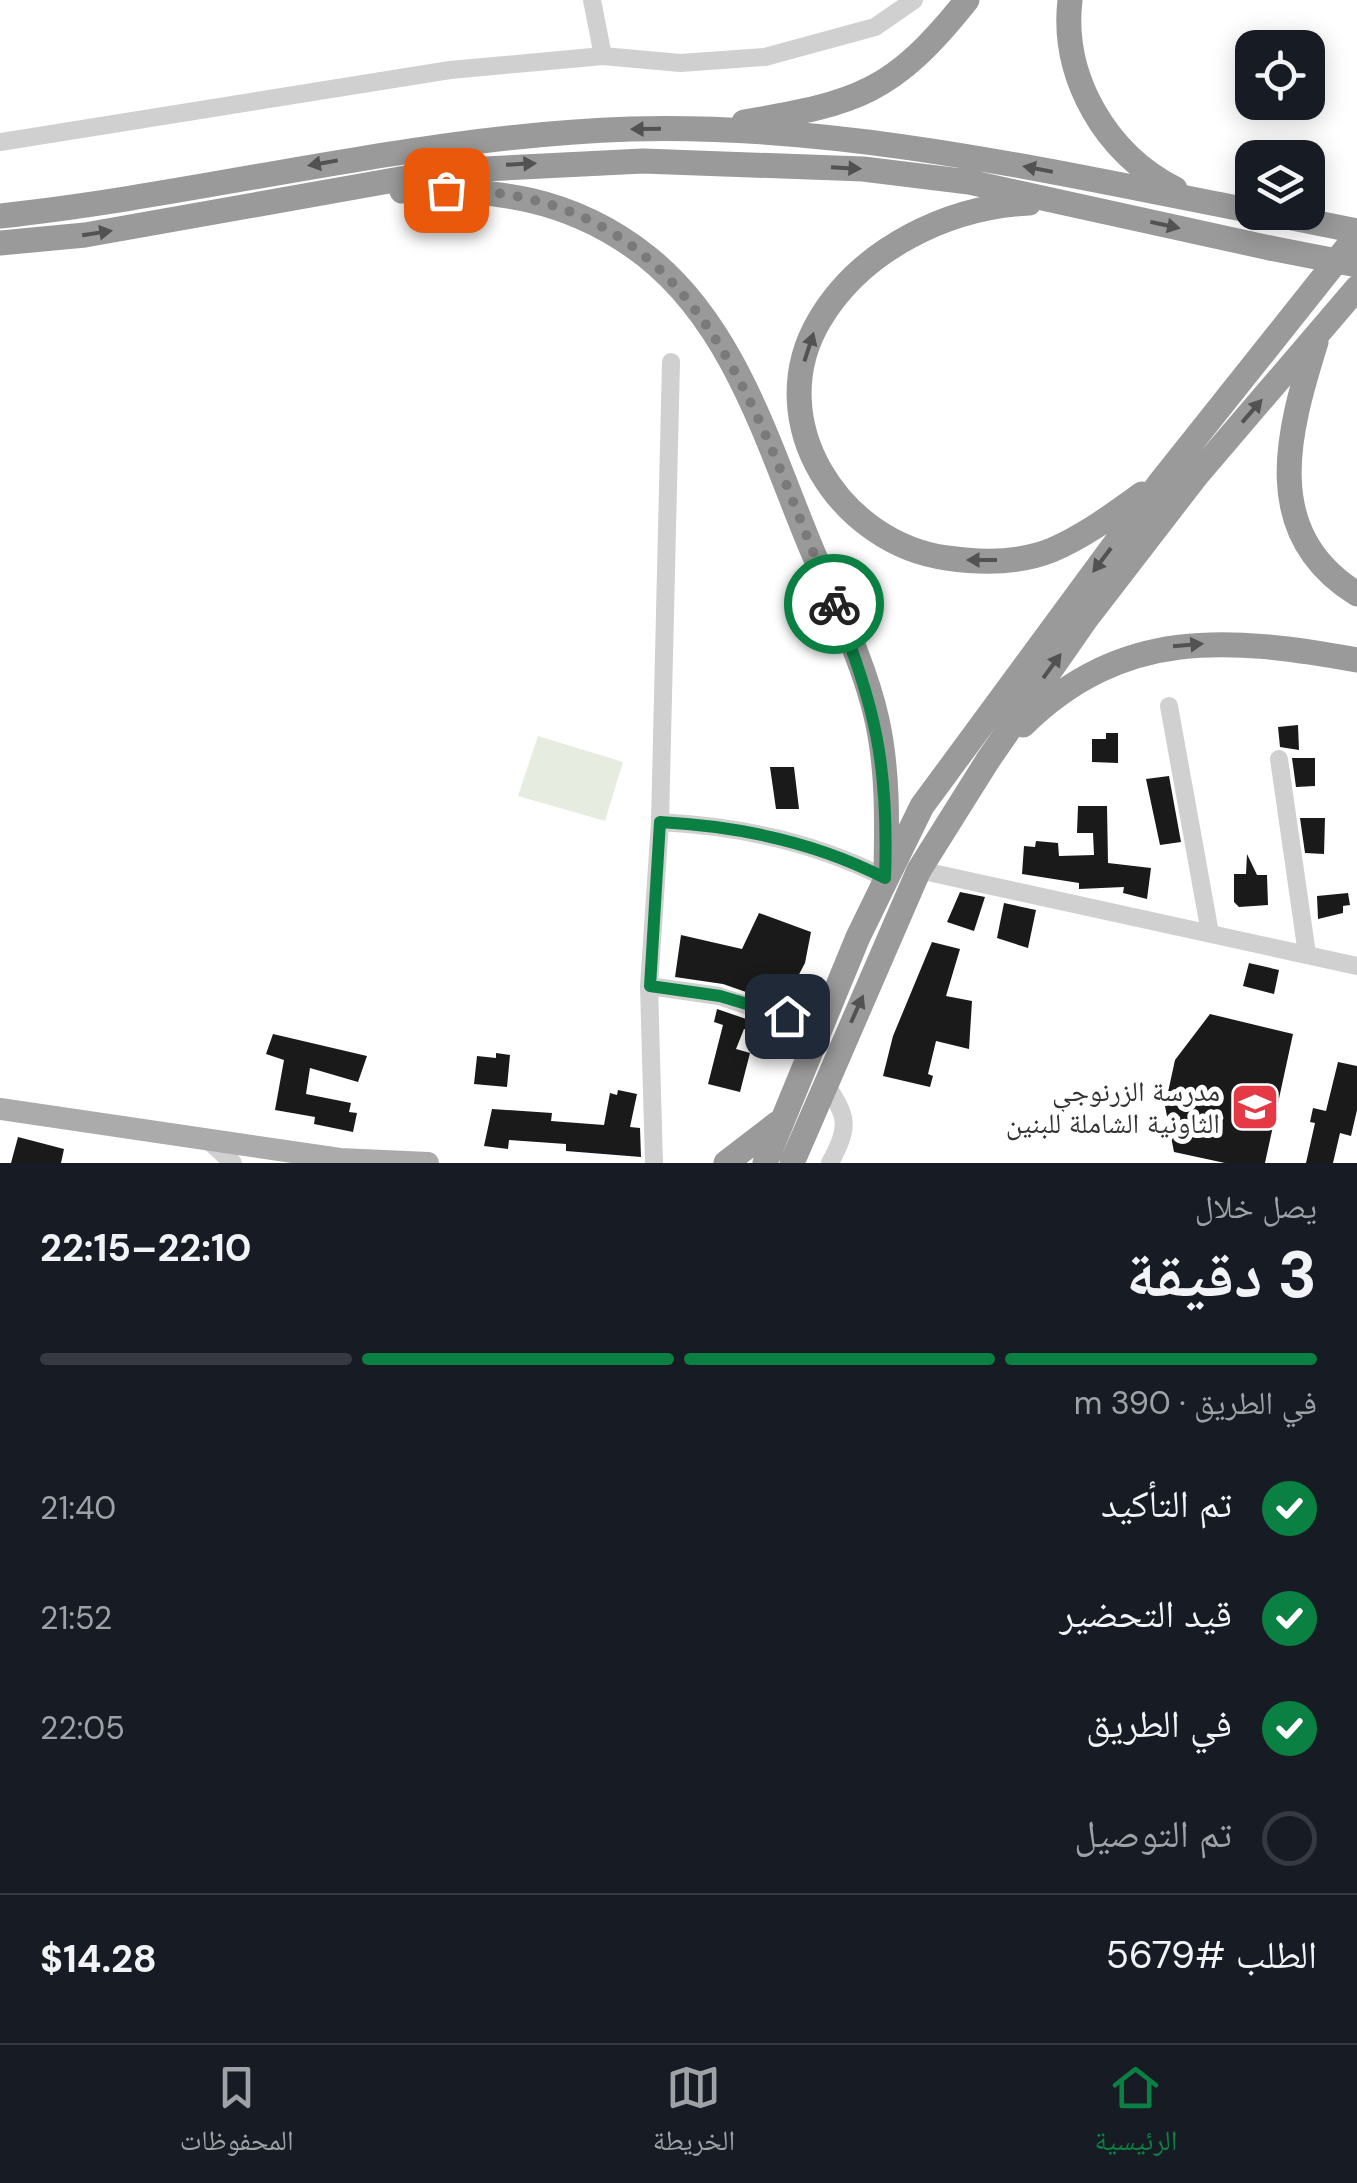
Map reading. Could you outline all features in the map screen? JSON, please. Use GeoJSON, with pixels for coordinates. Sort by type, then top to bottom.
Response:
{"type":"FeatureCollection","features":[{"type":"Feature","properties":{"kind":"highway"},"geometry":{"type":"LineString","coordinates":[[702,130],[851,100],[886,81],[929,47],[968,0]]}},
{"type":"Feature","properties":{"kind":"highway"},"geometry":{"type":"LineString","coordinates":[[1070,0],[1071,52],[1077,76],[1099,120],[1152,175],[1202,201]]}},
{"type":"Feature","properties":{"kind":"highway"},"geometry":{"type":"LineString","coordinates":[[0,216],[463,143],[594,131],[702,130],[932,151],[1235,208]]}},
{"type":"Feature","properties":{"kind":"highway"},"geometry":{"type":"LineString","coordinates":[[0,242],[85,235],[484,166],[703,162],[912,174],[1357,265]]}},
{"type":"Feature","properties":{"kind":"highway"},"geometry":{"type":"LineString","coordinates":[[332,193],[470,190],[545,204],[599,226],[645,255],[702,314],[743,386],[868,687],[885,780],[885,878]]}},
{"type":"Feature","properties":{"kind":"highway"},"geometry":{"type":"LineString","coordinates":[[1062,202],[998,206],[939,222],[901,242],[853,279],[818,322],[805,357],[800,395],[810,450],[826,484],[864,525],[896,545],[961,560],[1006,560],[1049,551],[1077,538],[1162,480]]}},
{"type":"Feature","properties":{"kind":"highway"},"geometry":{"type":"LineString","coordinates":[[765,1163],[885,878],[922,806],[1162,480],[1357,233],[1325,226]]}},
{"type":"Feature","properties":{"kind":"highway"},"geometry":{"type":"LineString","coordinates":[[792,1163],[919,870],[988,760],[1076,633],[1197,475],[1357,288]]}},
{"type":"Feature","properties":{"kind":"highway"},"geometry":{"type":"LineString","coordinates":[[1319,333],[1289,431],[1288,484],[1297,519],[1314,552],[1337,580],[1357,594]]}},
{"type":"Feature","properties":{"kind":"highway"},"geometry":{"type":"LineString","coordinates":[[988,760],[1079,678],[1143,653],[1177,645],[1251,643],[1357,660]]}},
{"type":"Feature","properties":{"kind":"highway"},"geometry":{"type":"LineString","coordinates":[[726,1163],[782,1120]]}},
{"type":"Feature","properties":{"kind":"main road"},"geometry":{"type":"LineString","coordinates":[[0,1109],[340,1160],[428,1163]]}},
{"type":"Feature","properties":{"kind":"street"},"geometry":{"type":"LineString","coordinates":[[592,0],[602,56]]}},
{"type":"Feature","properties":{"kind":"street"},"geometry":{"type":"LineString","coordinates":[[0,142],[450,70],[602,56],[680,62],[765,57],[875,27],[914,0]]}},
{"type":"Feature","properties":{"kind":"street"},"geometry":{"type":"LineString","coordinates":[[654,1163],[650,986],[660,822],[671,362]]}},
{"type":"Feature","properties":{"kind":"street"},"geometry":{"type":"LineString","coordinates":[[1169,706],[1210,933]]}},
{"type":"Feature","properties":{"kind":"street"},"geometry":{"type":"LineString","coordinates":[[1279,759],[1307,954]]}},
{"type":"Feature","properties":{"kind":"street"},"geometry":{"type":"LineString","coordinates":[[660,822],[730,829],[833,854],[885,878]]}},
{"type":"Feature","properties":{"kind":"street"},"geometry":{"type":"LineString","coordinates":[[919,870],[1357,966]]}},
{"type":"Feature","properties":{"kind":"street"},"geometry":{"type":"LineString","coordinates":[[650,986],[720,996],[819,1030]]}},
{"type":"Feature","properties":{"kind":"street"},"geometry":{"type":"LineString","coordinates":[[825,1082],[844,1112],[845,1125],[830,1163]]}},
{"type":"Feature","properties":{"kind":"street"},"geometry":{"type":"LineString","coordinates":[[209,1141],[232,1163]]}},
{"type":"Feature","properties":{"kind":"shaded area"},"geometry":{"type":"Polygon","coordinates":[[[538,736],[623,762],[605,821],[518,796],[538,736]]]}},
{"type":"Feature","properties":{"kind":"building"},"geometry":{"type":"Polygon","coordinates":[[[1298,725],[1299,750],[1280,747],[1278,727],[1298,725]]]}},
{"type":"Feature","properties":{"kind":"building"},"geometry":{"type":"Polygon","coordinates":[[[1106,733],[1118,733],[1118,763],[1092,762],[1092,739],[1106,739],[1106,733]]]}},
{"type":"Feature","properties":{"kind":"building"},"geometry":{"type":"Polygon","coordinates":[[[1292,758],[1315,758],[1315,786],[1296,787],[1292,758]]]}},
{"type":"Feature","properties":{"kind":"building"},"geometry":{"type":"Polygon","coordinates":[[[770,767],[794,767],[799,809],[776,809],[770,767]]]}},
{"type":"Feature","properties":{"kind":"building"},"geometry":{"type":"Polygon","coordinates":[[[1169,776],[1181,842],[1160,845],[1146,779],[1169,776]]]}},
{"type":"Feature","properties":{"kind":"building"},"geometry":{"type":"Polygon","coordinates":[[[1078,806],[1107,806],[1108,863],[1151,868],[1147,899],[1123,893],[1124,887],[1079,889],[1079,883],[1022,874],[1024,846],[1035,847],[1036,841],[1058,843],[1059,856],[1094,855],[1093,833],[1077,833],[1078,806]]]}},
{"type":"Feature","properties":{"kind":"building"},"geometry":{"type":"Polygon","coordinates":[[[1300,818],[1325,818],[1324,854],[1305,853],[1300,818]]]}},
{"type":"Feature","properties":{"kind":"building"},"geometry":{"type":"Polygon","coordinates":[[[1247,854],[1257,875],[1267,875],[1268,905],[1239,907],[1234,902],[1234,874],[1246,874],[1247,854]]]}},
{"type":"Feature","properties":{"kind":"building"},"geometry":{"type":"Polygon","coordinates":[[[960,892],[985,897],[974,931],[947,922],[960,892]]]}},
{"type":"Feature","properties":{"kind":"building"},"geometry":{"type":"Polygon","coordinates":[[[1348,893],[1350,905],[1343,906],[1343,913],[1318,919],[1317,896],[1348,893]]]}},
{"type":"Feature","properties":{"kind":"building"},"geometry":{"type":"Polygon","coordinates":[[[1004,903],[1036,910],[1028,948],[997,938],[1004,903]]]}},
{"type":"Feature","properties":{"kind":"building"},"geometry":{"type":"Polygon","coordinates":[[[759,913],[811,932],[805,963],[783,1005],[723,984],[675,977],[681,935],[742,949],[759,913]]]}},
{"type":"Feature","properties":{"kind":"building"},"geometry":{"type":"Polygon","coordinates":[[[932,942],[960,949],[946,996],[972,1001],[969,1049],[936,1041],[928,1074],[933,1076],[930,1087],[883,1076],[893,1036],[932,942]]]}},
{"type":"Feature","properties":{"kind":"building"},"geometry":{"type":"Polygon","coordinates":[[[1249,963],[1279,970],[1274,994],[1243,986],[1249,963]]]}},
{"type":"Feature","properties":{"kind":"building"},"geometry":{"type":"Polygon","coordinates":[[[717,1009],[755,1022],[752,1031],[744,1029],[736,1049],[750,1053],[740,1092],[708,1084],[723,1025],[714,1022],[717,1009]]]}},
{"type":"Feature","properties":{"kind":"building"},"geometry":{"type":"Polygon","coordinates":[[[1210,1014],[1293,1034],[1265,1163],[1225,1163],[1174,1152],[1165,1106],[1175,1060],[1210,1014]]]}},
{"type":"Feature","properties":{"kind":"building"},"geometry":{"type":"Polygon","coordinates":[[[273,1034],[367,1056],[358,1082],[310,1068],[306,1094],[351,1103],[349,1112],[357,1113],[353,1132],[314,1124],[315,1117],[275,1110],[284,1060],[266,1054],[273,1034]]]}},
{"type":"Feature","properties":{"kind":"building"},"geometry":{"type":"Polygon","coordinates":[[[496,1053],[510,1055],[507,1087],[474,1084],[477,1056],[496,1058],[496,1053]]]}},
{"type":"Feature","properties":{"kind":"building"},"geometry":{"type":"Polygon","coordinates":[[[1338,1062],[1357,1066],[1357,1110],[1351,1136],[1340,1133],[1333,1163],[1306,1163],[1315,1123],[1310,1122],[1313,1108],[1326,1111],[1338,1062]]]}},
{"type":"Feature","properties":{"kind":"building"},"geometry":{"type":"Polygon","coordinates":[[[618,1090],[637,1094],[630,1127],[640,1128],[641,1157],[566,1151],[566,1144],[509,1140],[508,1149],[484,1146],[492,1109],[552,1113],[551,1121],[604,1125],[610,1093],[617,1095],[618,1090]]]}},
{"type":"Feature","properties":{"kind":"building"},"geometry":{"type":"Polygon","coordinates":[[[18,1137],[64,1149],[61,1163],[11,1163],[18,1137]]]}},
{"type":"Feature","properties":{"kind":"way so far"},"geometry":{"type":"LineString","coordinates":[[446,190],[521,196],[599,226],[645,255],[685,292],[718,337],[743,386],[834,604]]}},
{"type":"Feature","properties":{"kind":"place","name":"مدرسة الزرنوجي الثاونية الشاملة للبنين"},"geometry":{"type":"Point","coordinates":[1255,1107]}},
{"type":"Feature","properties":{"kind":"route"},"geometry":{"type":"LineString","coordinates":[[787,1016],[720,996],[650,986],[660,822],[730,829],[833,854],[885,878],[887,812],[882,749],[868,687],[834,604]]}}]}
